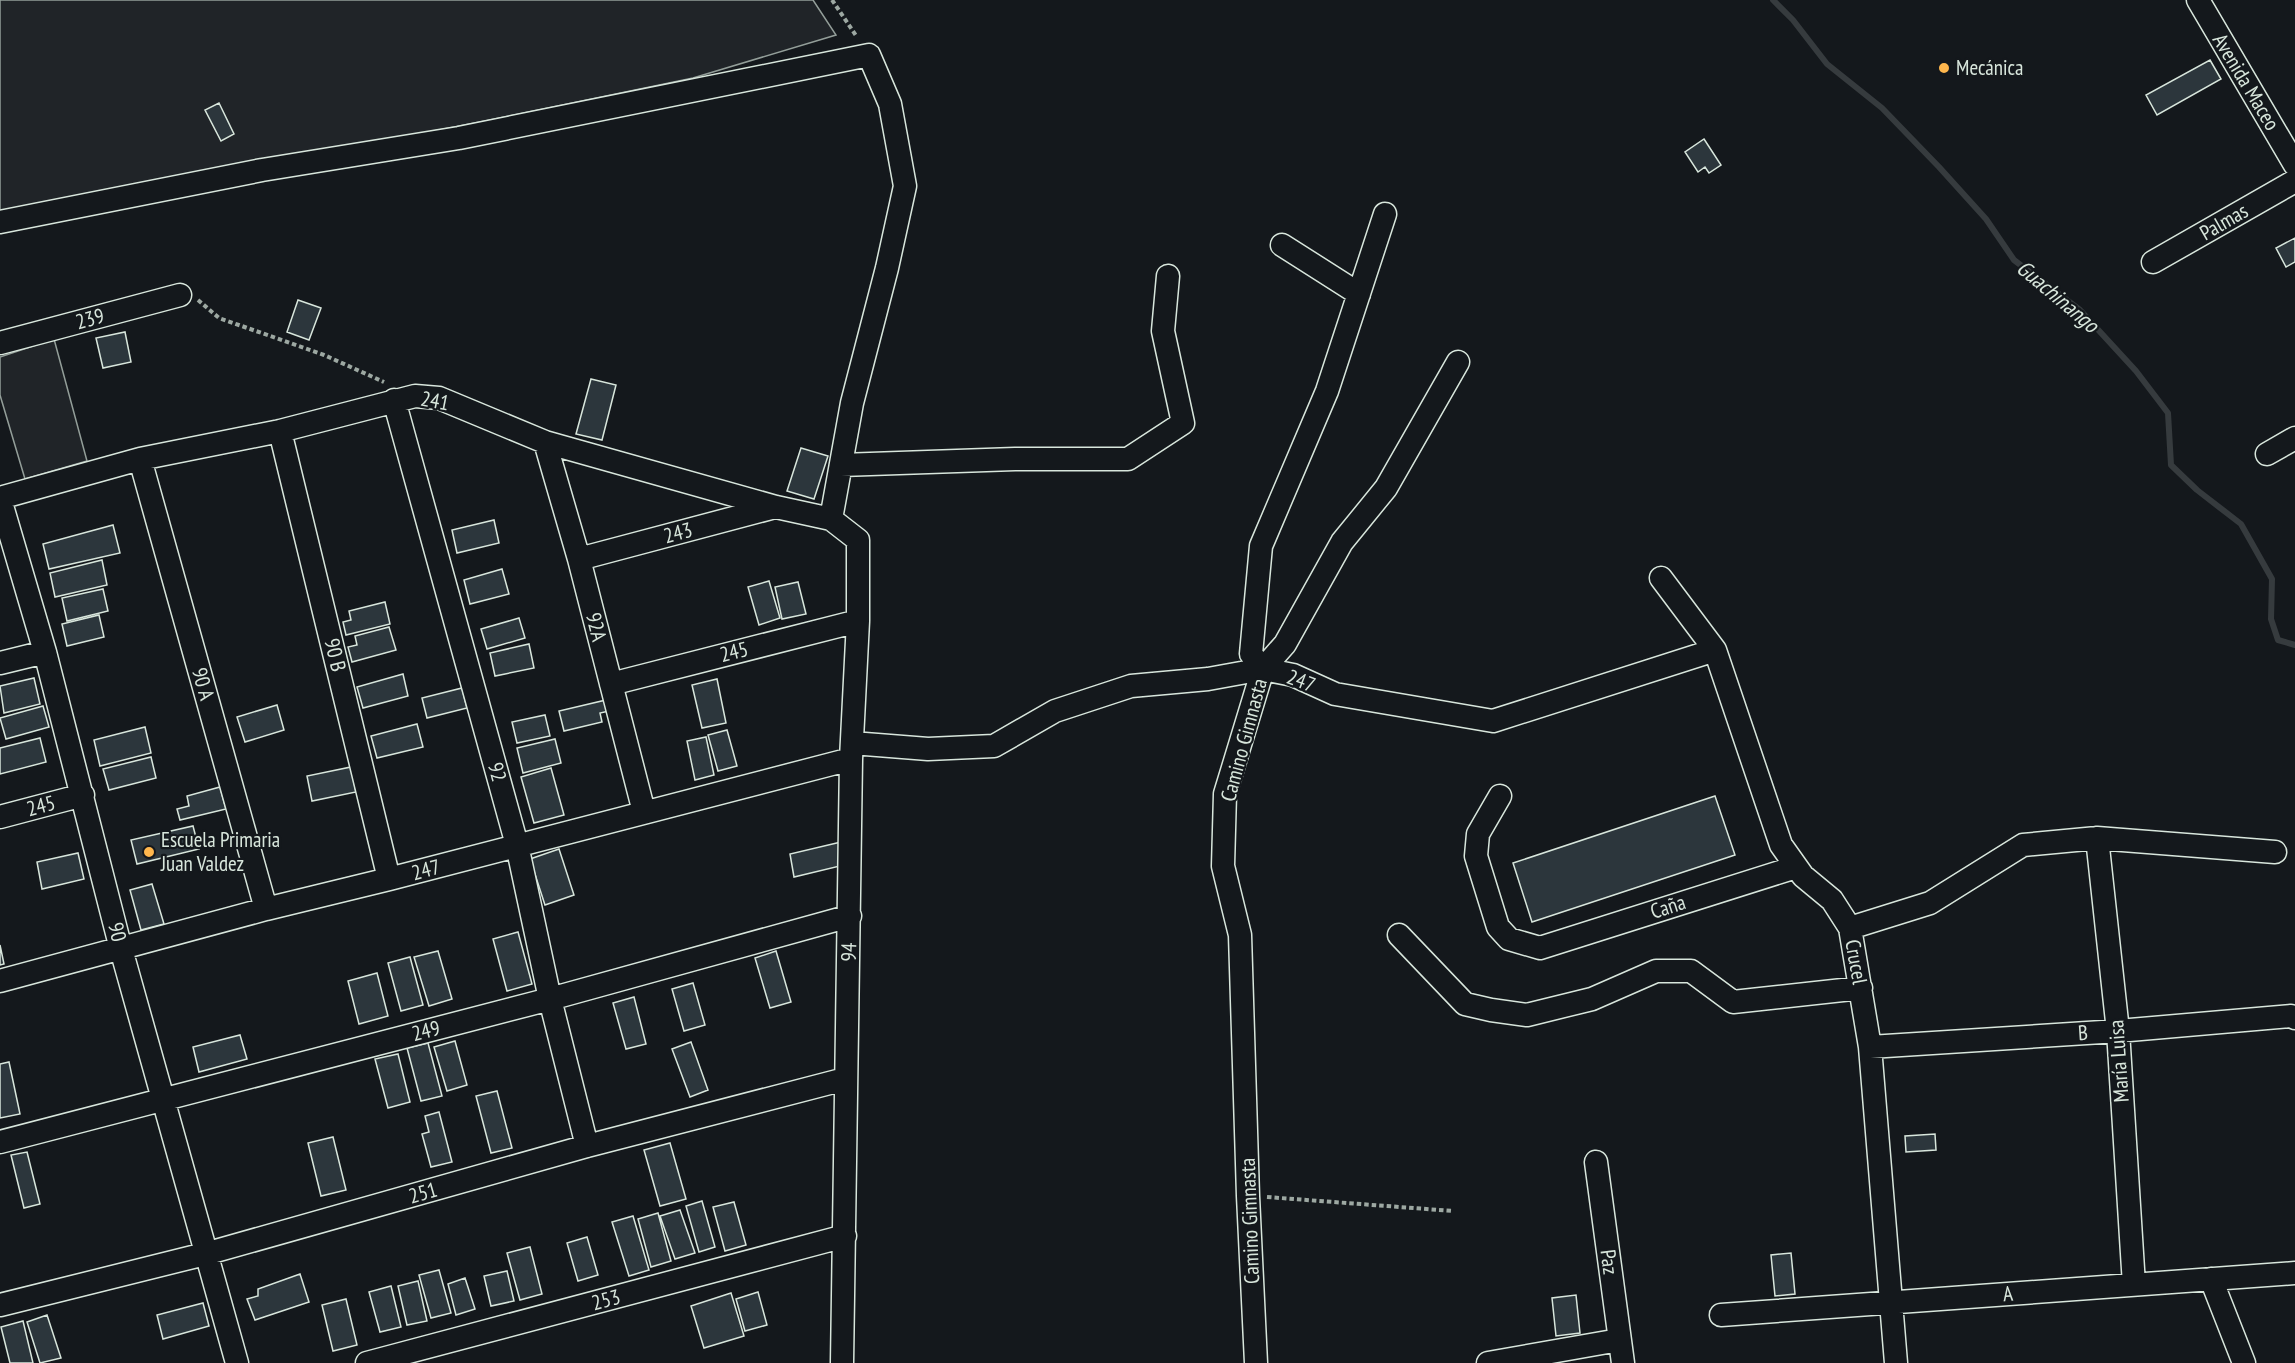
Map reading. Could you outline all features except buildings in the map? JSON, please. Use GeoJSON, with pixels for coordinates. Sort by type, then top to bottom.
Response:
{"type":"FeatureCollection","features":[{"type":"Feature","properties":{"kind":"street","name":"Avenida Maceo"},"geometry":{"type":"LineString","coordinates":[[2198,0],[2295,165]]}},
{"type":"Feature","properties":{"kind":"street"},"geometry":{"type":"LineString","coordinates":[[0,222],[262,171],[459,138],[869,55],[890,104],[904,186],[887,268],[852,403],[831,519]]}},
{"type":"Feature","properties":{"kind":"street","name":"Palmas"},"geometry":{"type":"LineString","coordinates":[[2153,262],[2295,181]]}},
{"type":"Feature","properties":{"kind":"street","name":"Camino Gimnasta"},"geometry":{"type":"LineString","coordinates":[[1256,1363],[1240,935],[1223,866],[1225,794],[1263,669],[1251,654],[1261,546],[1327,391],[1385,214]]}},
{"type":"Feature","properties":{"kind":"street"},"geometry":{"type":"LineString","coordinates":[[1282,245],[1359,294]]}},
{"type":"Feature","properties":{"kind":"street"},"geometry":{"type":"LineString","coordinates":[[841,465],[1015,459],[1128,459],[1183,423],[1163,331],[1168,276]]}},
{"type":"Feature","properties":{"kind":"street","name":"239"},"geometry":{"type":"LineString","coordinates":[[0,343],[180,295]]}},
{"type":"Feature","properties":{"kind":"street"},"geometry":{"type":"LineString","coordinates":[[1263,669],[1285,644],[1342,542],[1386,488],[1458,362]]}},
{"type":"Feature","properties":{"kind":"street","name":"241"},"geometry":{"type":"LineString","coordinates":[[0,499],[140,459],[280,431],[389,391],[439,398],[545,442],[776,507],[831,519],[858,540]]}},
{"type":"Feature","properties":{"kind":"street","name":"92"},"geometry":{"type":"LineString","coordinates":[[389,391],[517,845],[550,999],[587,1146]]}},
{"type":"Feature","properties":{"kind":"street","name":"90 B"},"geometry":{"type":"LineString","coordinates":[[280,431],[389,879]]}},
{"type":"Feature","properties":{"kind":"street"},"geometry":{"type":"LineString","coordinates":[[2267,454],[2295,438]]}},
{"type":"Feature","properties":{"kind":"street","name":"92A"},"geometry":{"type":"LineString","coordinates":[[545,442],[579,559],[644,812]]}},
{"type":"Feature","properties":{"kind":"street","name":"90 A"},"geometry":{"type":"LineString","coordinates":[[140,459],[266,909]]}},
{"type":"Feature","properties":{"kind":"street","name":"90"},"geometry":{"type":"LineString","coordinates":[[0,499],[45,652],[121,949],[237,1363]]}},
{"type":"Feature","properties":{"kind":"street","name":"243"},"geometry":{"type":"LineString","coordinates":[[579,559],[776,507]]}},
{"type":"Feature","properties":{"kind":"street","name":"94"},"geometry":{"type":"LineString","coordinates":[[842,1363],[845,1078],[852,751],[858,621],[858,540]]}},
{"type":"Feature","properties":{"kind":"street","name":"Crucel"},"geometry":{"type":"LineString","coordinates":[[1661,578],[1715,650],[1781,845],[1803,876],[1832,900],[1850,928],[1870,1047],[1896,1363]]}},
{"type":"Feature","properties":{"kind":"street","name":"245"},"geometry":{"type":"LineString","coordinates":[[611,684],[858,621]]}},
{"type":"Feature","properties":{"kind":"street","name":"247"},"geometry":{"type":"LineString","coordinates":[[0,981],[266,909],[644,812],[852,751],[994,746],[1055,711],[1131,686],[1208,679],[1263,669],[1293,675],[1335,694],[1492,721],[1715,650]]}},
{"type":"Feature","properties":{"kind":"street"},"geometry":{"type":"LineString","coordinates":[[0,663],[45,652]]}},
{"type":"Feature","properties":{"kind":"street","name":"245"},"geometry":{"type":"LineString","coordinates":[[0,817],[83,795]]}},
{"type":"Feature","properties":{"kind":"street","name":"Caña"},"geometry":{"type":"LineString","coordinates":[[1500,796],[1478,834],[1476,856],[1498,927],[1509,939],[1540,948],[1796,867]]}},
{"type":"Feature","properties":{"kind":"street"},"geometry":{"type":"LineString","coordinates":[[1850,928],[1930,903],[2023,845],[2097,838],[2275,852]]}},
{"type":"Feature","properties":{"kind":"street","name":"María Luisa"},"geometry":{"type":"LineString","coordinates":[[2097,838],[2118,1031],[2134,1285]]}},
{"type":"Feature","properties":{"kind":"street","name":"249"},"geometry":{"type":"LineString","coordinates":[[0,1142],[550,999],[850,916]]}},
{"type":"Feature","properties":{"kind":"street"},"geometry":{"type":"LineString","coordinates":[[1399,935],[1466,1004],[1527,1015],[1592,999],[1656,971],[1691,971],[1733,1002],[1861,988]]}},
{"type":"Feature","properties":{"kind":"street","name":"B"},"geometry":{"type":"LineString","coordinates":[[1870,1047],[2118,1031],[2291,1016],[2295,1018]]}},
{"type":"Feature","properties":{"kind":"street","name":"251"},"geometry":{"type":"LineString","coordinates":[[0,1305],[205,1254],[587,1146],[845,1078]]}},
{"type":"Feature","properties":{"kind":"street","name":"Paz"},"geometry":{"type":"LineString","coordinates":[[1596,1162],[1623,1363]]}},
{"type":"Feature","properties":{"kind":"street","name":"253"},"geometry":{"type":"LineString","coordinates":[[368,1363],[845,1236]]}},
{"type":"Feature","properties":{"kind":"street","name":"A"},"geometry":{"type":"LineString","coordinates":[[1721,1315],[2295,1273]]}},
{"type":"Feature","properties":{"kind":"street"},"geometry":{"type":"LineString","coordinates":[[2211,1279],[2244,1363]]}},
{"type":"Feature","properties":{"kind":"street"},"geometry":{"type":"LineString","coordinates":[[1488,1363],[1619,1340]]}},
{"type":"Feature","properties":{"kind":"path"},"geometry":{"type":"LineString","coordinates":[[832,0],[869,55]]}},
{"type":"Feature","properties":{"kind":"path"},"geometry":{"type":"LineString","coordinates":[[180,295],[193,296],[219,318],[324,355],[389,391]]}},
{"type":"Feature","properties":{"kind":"path"},"geometry":{"type":"LineString","coordinates":[[1248,1196],[1453,1211]]}},
{"type":"Feature","properties":{"kind":"shaded area"},"geometry":{"type":"Polygon","coordinates":[[[0,0],[813,0],[836,35],[693,78],[485,121],[0,215],[0,0]]]}},
{"type":"Feature","properties":{"kind":"shaded area"},"geometry":{"type":"Polygon","coordinates":[[[54,339],[87,461],[25,479],[0,395],[0,357],[54,339]]]}},
{"type":"Feature","properties":{"kind":"waterway","name":"Guachinango"},"geometry":{"type":"LineString","coordinates":[[1773,0],[1793,20],[1827,64],[1882,108],[1939,167],[1986,219],[2014,260],[2080,310],[2136,371],[2168,413],[2171,465],[2197,490],[2241,524],[2272,579],[2271,619],[2278,640],[2295,645]]}},
{"type":"Feature","properties":{"kind":"place","name":"Mecánica"},"geometry":{"type":"Point","coordinates":[1944,68]}},
{"type":"Feature","properties":{"kind":"place","name":"Escuela Primaria Juan Valdez"},"geometry":{"type":"Point","coordinates":[149,852]}}]}
